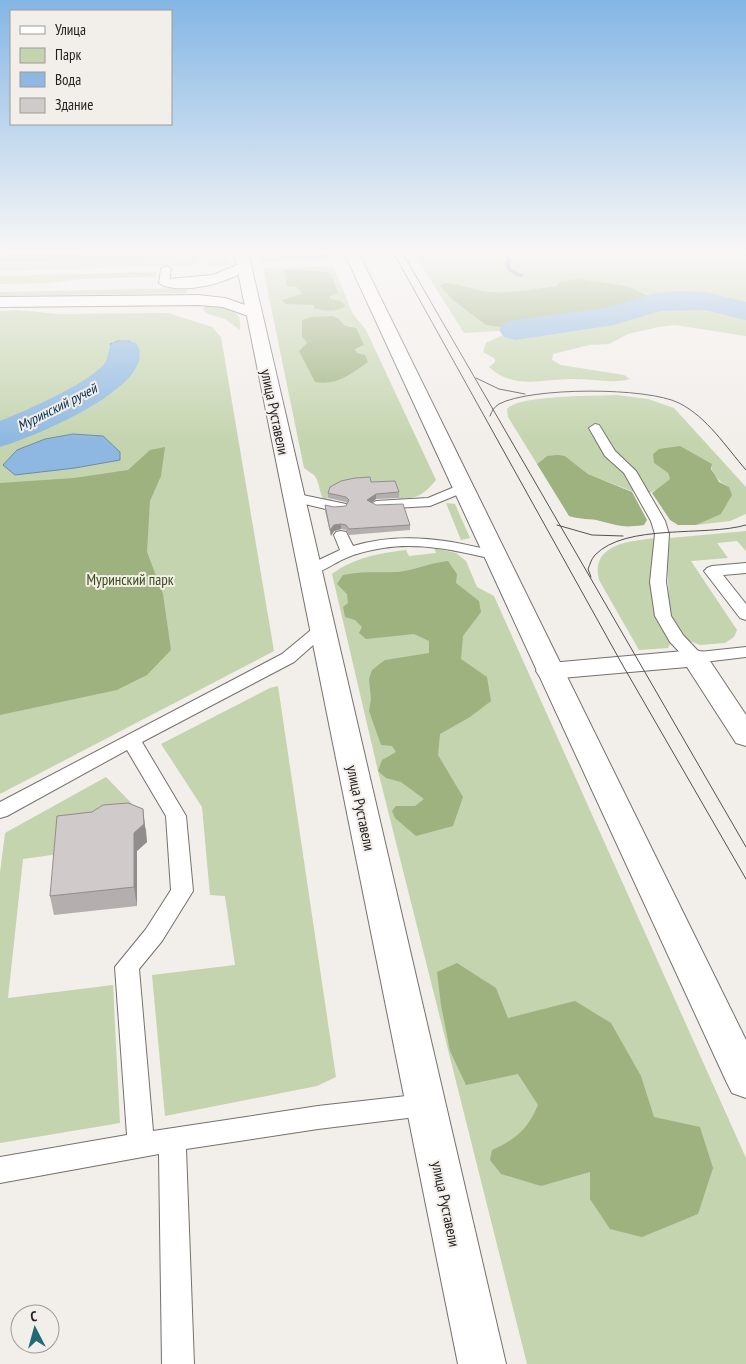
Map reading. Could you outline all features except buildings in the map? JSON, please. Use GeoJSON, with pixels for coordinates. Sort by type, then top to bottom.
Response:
{"type":"FeatureCollection","features":[{"type":"Feature","properties":{"kind":"main road","name":"улица Руставели"},"geometry":{"type":"LineString","coordinates":[[255,316],[424,1105],[482,1364]]}},
{"type":"Feature","properties":{"kind":"main road"},"geometry":{"type":"LineString","coordinates":[[382,316],[746,1081]]}},
{"type":"Feature","properties":{"kind":"main road"},"geometry":{"type":"LineString","coordinates":[[550,671],[695,658],[746,737]]}},
{"type":"Feature","properties":{"kind":"lane"},"geometry":{"type":"LineString","coordinates":[[595,428],[610,453],[629,471],[658,521],[662,534],[658,582],[664,616],[676,638],[695,658],[746,652]]}},
{"type":"Feature","properties":{"kind":"lane"},"geometry":{"type":"LineString","coordinates":[[376,505],[405,506],[430,502],[464,487]]}},
{"type":"Feature","properties":{"kind":"lane"},"geometry":{"type":"LineString","coordinates":[[293,497],[337,509]]}},
{"type":"Feature","properties":{"kind":"lane"},"geometry":{"type":"LineString","coordinates":[[341,535],[348,552]]}},
{"type":"Feature","properties":{"kind":"lane"},"geometry":{"type":"LineString","coordinates":[[309,570],[348,552],[415,536],[496,556]]}},
{"type":"Feature","properties":{"kind":"lane"},"geometry":{"type":"LineString","coordinates":[[746,568],[712,571],[746,615]]}},
{"type":"Feature","properties":{"kind":"lane"},"geometry":{"type":"LineString","coordinates":[[730,569],[746,581]]}},
{"type":"Feature","properties":{"kind":"lane"},"geometry":{"type":"LineString","coordinates":[[0,812],[131,740],[288,658],[323,628]]}},
{"type":"Feature","properties":{"kind":"lane"},"geometry":{"type":"LineString","coordinates":[[131,740],[176,816],[182,891],[154,935],[127,967],[141,1144]]}},
{"type":"Feature","properties":{"kind":"lane"},"geometry":{"type":"LineString","coordinates":[[0,1170],[172,1139],[365,1111],[424,1105]]}},
{"type":"Feature","properties":{"kind":"lane"},"geometry":{"type":"LineString","coordinates":[[172,1139],[178,1364]]}},
{"type":"Feature","properties":{"kind":"green space","name":"Муринский парк"},"geometry":{"type":"Polygon","coordinates":[[[0,316],[176,316],[212,327],[221,337],[274,651],[0,794],[0,316]]]}},
{"type":"Feature","properties":{"kind":"green space"},"geometry":{"type":"Polygon","coordinates":[[[214,316],[238,316],[240,330],[225,319],[214,316]]]}},
{"type":"Feature","properties":{"kind":"green space"},"geometry":{"type":"Polygon","coordinates":[[[273,316],[354,316],[366,330],[436,480],[424,492],[411,498],[399,499],[394,486],[330,492],[327,499],[331,499],[332,504],[327,502],[322,496],[314,475],[304,468],[273,316]]]}},
{"type":"Feature","properties":{"kind":"green space"},"geometry":{"type":"Polygon","coordinates":[[[332,316],[338,318],[345,326],[356,328],[364,345],[355,349],[357,353],[365,355],[368,362],[337,381],[315,382],[299,351],[307,343],[302,336],[302,320],[311,317],[332,316]]]}},
{"type":"Feature","properties":{"kind":"green space"},"geometry":{"type":"Polygon","coordinates":[[[453,316],[615,316],[570,324],[464,333],[453,316]]]}},
{"type":"Feature","properties":{"kind":"green space"},"geometry":{"type":"Polygon","coordinates":[[[474,316],[602,316],[509,328],[486,325],[474,316]]]}},
{"type":"Feature","properties":{"kind":"green space"},"geometry":{"type":"Polygon","coordinates":[[[625,316],[746,316],[746,336],[675,325],[628,334],[609,344],[589,345],[553,354],[552,360],[561,365],[624,375],[630,379],[616,381],[564,379],[530,382],[509,379],[489,367],[495,362],[495,359],[483,352],[486,343],[503,335],[625,316]]]}},
{"type":"Feature","properties":{"kind":"green space"},"geometry":{"type":"Polygon","coordinates":[[[617,395],[648,399],[674,408],[746,487],[746,514],[730,521],[696,525],[705,520],[729,487],[714,475],[712,464],[654,463],[668,473],[670,479],[661,487],[644,496],[588,474],[565,456],[547,456],[537,464],[508,417],[507,409],[514,404],[526,401],[558,397],[617,395]]]}},
{"type":"Feature","properties":{"kind":"green space"},"geometry":{"type":"Polygon","coordinates":[[[680,446],[712,464],[711,469],[719,482],[729,487],[732,495],[721,514],[696,525],[678,525],[670,520],[652,493],[670,479],[668,473],[654,463],[653,454],[659,449],[680,446]]]}},
{"type":"Feature","properties":{"kind":"green space"},"geometry":{"type":"Polygon","coordinates":[[[165,447],[161,476],[150,501],[147,552],[163,594],[171,650],[147,675],[117,690],[0,715],[0,483],[74,478],[128,470],[150,450],[165,447]]]}},
{"type":"Feature","properties":{"kind":"green space"},"geometry":{"type":"Polygon","coordinates":[[[547,456],[565,456],[588,474],[632,492],[647,520],[644,525],[622,526],[569,516],[537,464],[547,456]]]}},
{"type":"Feature","properties":{"kind":"green space"},"geometry":{"type":"Polygon","coordinates":[[[446,503],[455,504],[470,538],[461,540],[446,503]]]}},
{"type":"Feature","properties":{"kind":"green space"},"geometry":{"type":"Polygon","coordinates":[[[746,531],[746,551],[737,541],[717,543],[728,558],[691,561],[737,630],[734,637],[725,643],[700,645],[687,640],[670,616],[667,563],[670,538],[746,531]]]}},
{"type":"Feature","properties":{"kind":"green space"},"geometry":{"type":"Polygon","coordinates":[[[656,538],[652,582],[655,615],[672,640],[668,648],[639,650],[599,580],[598,568],[600,559],[614,547],[624,543],[656,538]]]}},
{"type":"Feature","properties":{"kind":"green space"},"geometry":{"type":"Polygon","coordinates":[[[434,548],[456,553],[466,561],[477,587],[494,596],[746,1158],[746,1364],[527,1364],[378,771],[332,574],[340,568],[367,557],[406,550],[409,556],[436,553],[434,548]]]}},
{"type":"Feature","properties":{"kind":"green space"},"geometry":{"type":"Polygon","coordinates":[[[448,561],[457,574],[456,583],[479,601],[481,612],[463,636],[461,659],[487,677],[491,701],[470,717],[440,734],[438,755],[463,797],[453,826],[416,836],[395,818],[392,811],[396,806],[415,806],[424,799],[401,782],[386,778],[378,771],[382,760],[396,752],[392,746],[381,745],[369,711],[371,699],[369,679],[372,670],[385,660],[429,653],[429,641],[414,634],[366,639],[359,633],[362,627],[355,620],[345,617],[343,607],[348,603],[347,594],[337,584],[343,575],[398,572],[448,561]]]}},
{"type":"Feature","properties":{"kind":"green space"},"geometry":{"type":"Polygon","coordinates":[[[278,686],[336,1077],[317,1086],[165,1116],[152,975],[235,965],[225,896],[210,895],[202,807],[161,744],[270,688],[278,686]]]}},
{"type":"Feature","properties":{"kind":"green space"},"geometry":{"type":"Polygon","coordinates":[[[106,777],[142,814],[59,854],[23,859],[8,998],[113,985],[120,1123],[0,1143],[0,873],[5,833],[106,777]]]}},
{"type":"Feature","properties":{"kind":"green space"},"geometry":{"type":"Polygon","coordinates":[[[457,963],[496,988],[508,1018],[575,1001],[611,1023],[641,1076],[654,1117],[700,1127],[713,1168],[698,1214],[642,1237],[610,1229],[590,1199],[590,1172],[541,1186],[501,1174],[490,1160],[492,1150],[520,1133],[530,1121],[538,1105],[518,1074],[466,1085],[450,1051],[437,972],[457,963]]]}},
{"type":"Feature","properties":{"kind":"water"},"geometry":{"type":"Polygon","coordinates":[[[118,341],[129,341],[136,345],[134,354],[123,363],[114,353],[110,344],[118,341]]]}},
{"type":"Feature","properties":{"kind":"water"},"geometry":{"type":"Polygon","coordinates":[[[73,434],[103,436],[120,452],[120,460],[75,468],[15,475],[3,465],[17,450],[45,439],[73,434]]]}},
{"type":"Feature","properties":{"kind":"waterway","name":"Муринский ручей"},"geometry":{"type":"LineString","coordinates":[[515,330],[615,316]]}},
{"type":"Feature","properties":{"kind":"waterway","name":"Муринский ручей"},"geometry":{"type":"LineString","coordinates":[[0,435],[37,420],[99,387],[123,363],[124,350]]}},
{"type":"Feature","properties":{"kind":"tram line"},"geometry":{"type":"LineString","coordinates":[[428,316],[622,664],[746,879]]}},
{"type":"Feature","properties":{"kind":"tram line"},"geometry":{"type":"LineString","coordinates":[[439,316],[493,409]]}},
{"type":"Feature","properties":{"kind":"tram line"},"geometry":{"type":"LineString","coordinates":[[476,378],[499,389],[525,394]]}},
{"type":"Feature","properties":{"kind":"tram line"},"geometry":{"type":"LineString","coordinates":[[493,409],[499,404],[515,398],[562,392],[616,392],[663,398],[679,403],[698,416],[716,433],[746,470]]}},
{"type":"Feature","properties":{"kind":"tram line"},"geometry":{"type":"LineString","coordinates":[[490,416],[493,409]]}},
{"type":"Feature","properties":{"kind":"tram line"},"geometry":{"type":"LineString","coordinates":[[493,409],[560,526]]}},
{"type":"Feature","properties":{"kind":"tram line"},"geometry":{"type":"LineString","coordinates":[[591,577],[588,569],[595,555],[609,545],[626,538],[667,532],[709,530],[746,525]]}},
{"type":"Feature","properties":{"kind":"tram line"},"geometry":{"type":"LineString","coordinates":[[560,526],[592,535],[623,536]]}},
{"type":"Feature","properties":{"kind":"tram line"},"geometry":{"type":"LineString","coordinates":[[560,526],[746,847]]}}]}
